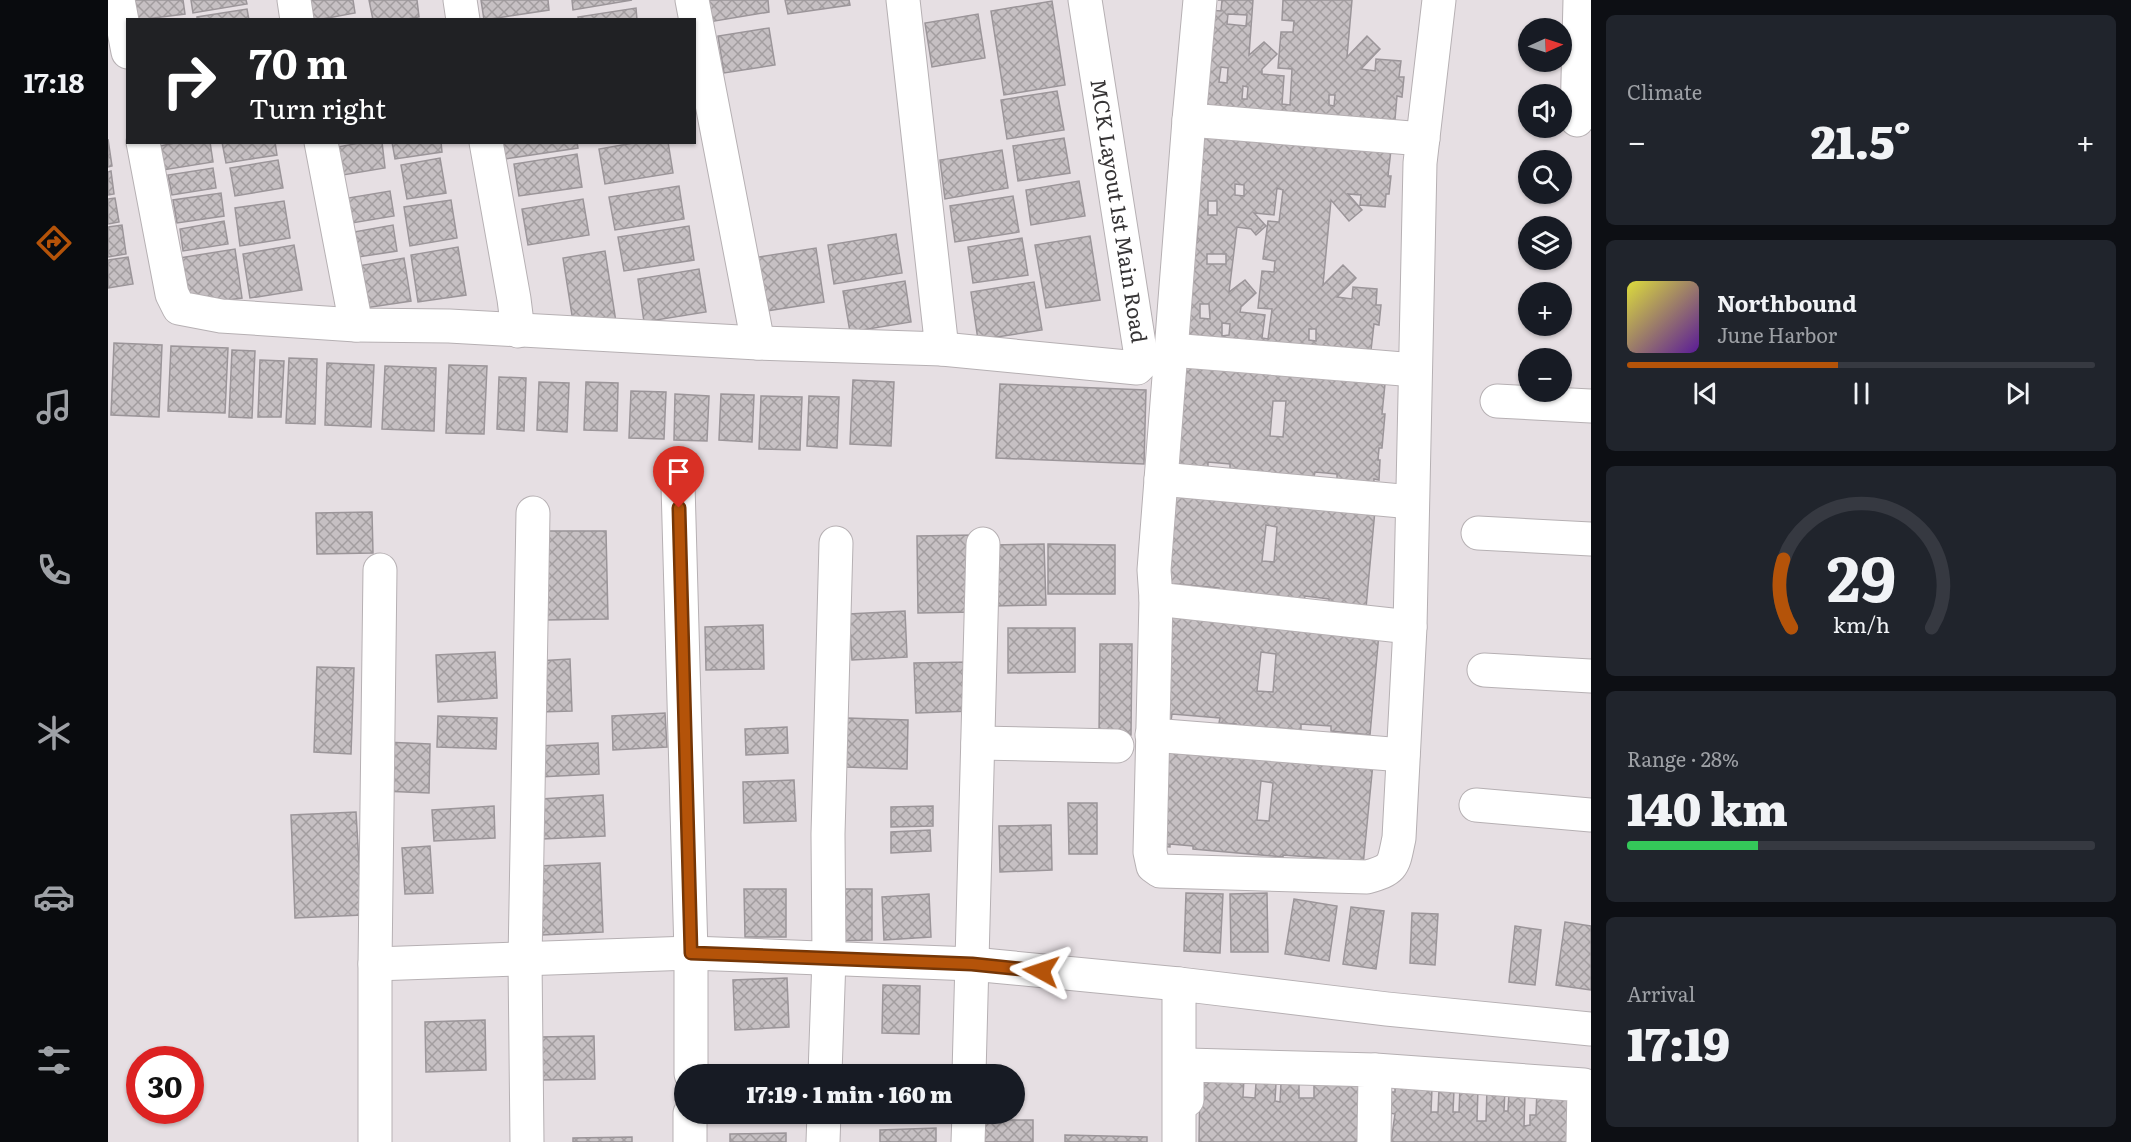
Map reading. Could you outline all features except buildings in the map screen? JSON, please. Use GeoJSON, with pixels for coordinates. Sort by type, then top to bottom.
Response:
{"type":"FeatureCollection","features":[{"type":"Feature","properties":{"kind":"street"},"geometry":{"type":"LineString","coordinates":[[118,0],[126,42]]}},
{"type":"Feature","properties":{"kind":"street"},"geometry":{"type":"LineString","coordinates":[[294,0],[297,18]]}},
{"type":"Feature","properties":{"kind":"street"},"geometry":{"type":"LineString","coordinates":[[460,0],[463,18]]}},
{"type":"Feature","properties":{"kind":"street"},"geometry":{"type":"LineString","coordinates":[[692,0],[695,18]]}},
{"type":"Feature","properties":{"kind":"street"},"geometry":{"type":"LineString","coordinates":[[143,144],[172,294],[179,308],[221,316],[356,325],[449,326],[758,343],[942,349],[903,0]]}},
{"type":"Feature","properties":{"kind":"street","name":"MCK Layout 1st Main Road"},"geometry":{"type":"LineString","coordinates":[[942,349],[1137,368],[1142,363],[1085,0]]}},
{"type":"Feature","properties":{"kind":"street"},"geometry":{"type":"LineString","coordinates":[[1200,0],[1154,570],[1156,599],[1150,852],[1153,866],[1160,871],[1367,877],[1384,872],[1393,863],[1399,838],[1410,627],[1420,163],[1439,0]]}},
{"type":"Feature","properties":{"kind":"street"},"geometry":{"type":"LineString","coordinates":[[1577,120],[1580,0]]}},
{"type":"Feature","properties":{"kind":"street"},"geometry":{"type":"LineString","coordinates":[[696,21],[758,343]]}},
{"type":"Feature","properties":{"kind":"street"},"geometry":{"type":"LineString","coordinates":[[1189,120],[1422,139]]}},
{"type":"Feature","properties":{"kind":"street"},"geometry":{"type":"LineString","coordinates":[[321,144],[356,325]]}},
{"type":"Feature","properties":{"kind":"street"},"geometry":{"type":"LineString","coordinates":[[486,144],[513,288],[518,331]]}},
{"type":"Feature","properties":{"kind":"street"},"geometry":{"type":"LineString","coordinates":[[1171,350],[1415,370]]}},
{"type":"Feature","properties":{"kind":"street"},"geometry":{"type":"LineString","coordinates":[[1497,401],[1591,406]]}},
{"type":"Feature","properties":{"kind":"street"},"geometry":{"type":"LineString","coordinates":[[1161,479],[1412,502]]}},
{"type":"Feature","properties":{"kind":"street"},"geometry":{"type":"LineString","coordinates":[[678,485],[691,953],[691,1064]]}},
{"type":"Feature","properties":{"kind":"street"},"geometry":{"type":"LineString","coordinates":[[527,1142],[525,960],[533,513]]}},
{"type":"Feature","properties":{"kind":"street"},"geometry":{"type":"LineString","coordinates":[[1478,533],[1591,539]]}},
{"type":"Feature","properties":{"kind":"street"},"geometry":{"type":"LineString","coordinates":[[825,1064],[830,958],[828,834],[836,543]]}},
{"type":"Feature","properties":{"kind":"street"},"geometry":{"type":"LineString","coordinates":[[969,1064],[983,544]]}},
{"type":"Feature","properties":{"kind":"street"},"geometry":{"type":"LineString","coordinates":[[375,1142],[380,570]]}},
{"type":"Feature","properties":{"kind":"street"},"geometry":{"type":"LineString","coordinates":[[1156,599],[1410,627]]}},
{"type":"Feature","properties":{"kind":"street"},"geometry":{"type":"LineString","coordinates":[[1484,670],[1591,676]]}},
{"type":"Feature","properties":{"kind":"street"},"geometry":{"type":"LineString","coordinates":[[1152,735],[1403,755]]}},
{"type":"Feature","properties":{"kind":"street"},"geometry":{"type":"LineString","coordinates":[[978,743],[1117,746]]}},
{"type":"Feature","properties":{"kind":"street"},"geometry":{"type":"LineString","coordinates":[[1476,805],[1591,815]]}},
{"type":"Feature","properties":{"kind":"street"},"geometry":{"type":"LineString","coordinates":[[375,964],[691,953],[972,964],[1591,1029]]}},
{"type":"Feature","properties":{"kind":"street"},"geometry":{"type":"LineString","coordinates":[[1179,984],[1179,1142]]}},
{"type":"Feature","properties":{"kind":"street"},"geometry":{"type":"LineString","coordinates":[[1187,1142],[1187,1065],[1375,1070],[1584,1085],[1583,1142]]}},
{"type":"Feature","properties":{"kind":"street"},"geometry":{"type":"LineString","coordinates":[[1374,1142],[1375,1070]]}},
{"type":"Feature","properties":{"kind":"street"},"geometry":{"type":"LineString","coordinates":[[690,1124],[690,1142]]}},
{"type":"Feature","properties":{"kind":"street"},"geometry":{"type":"LineString","coordinates":[[823,1142],[824,1124]]}},
{"type":"Feature","properties":{"kind":"street"},"geometry":{"type":"LineString","coordinates":[[968,1142],[969,1124]]}},
{"type":"Feature","properties":{"kind":"route"},"geometry":{"type":"LineString","coordinates":[[679,508],[691,953],[972,964],[1041,971]]}}]}
